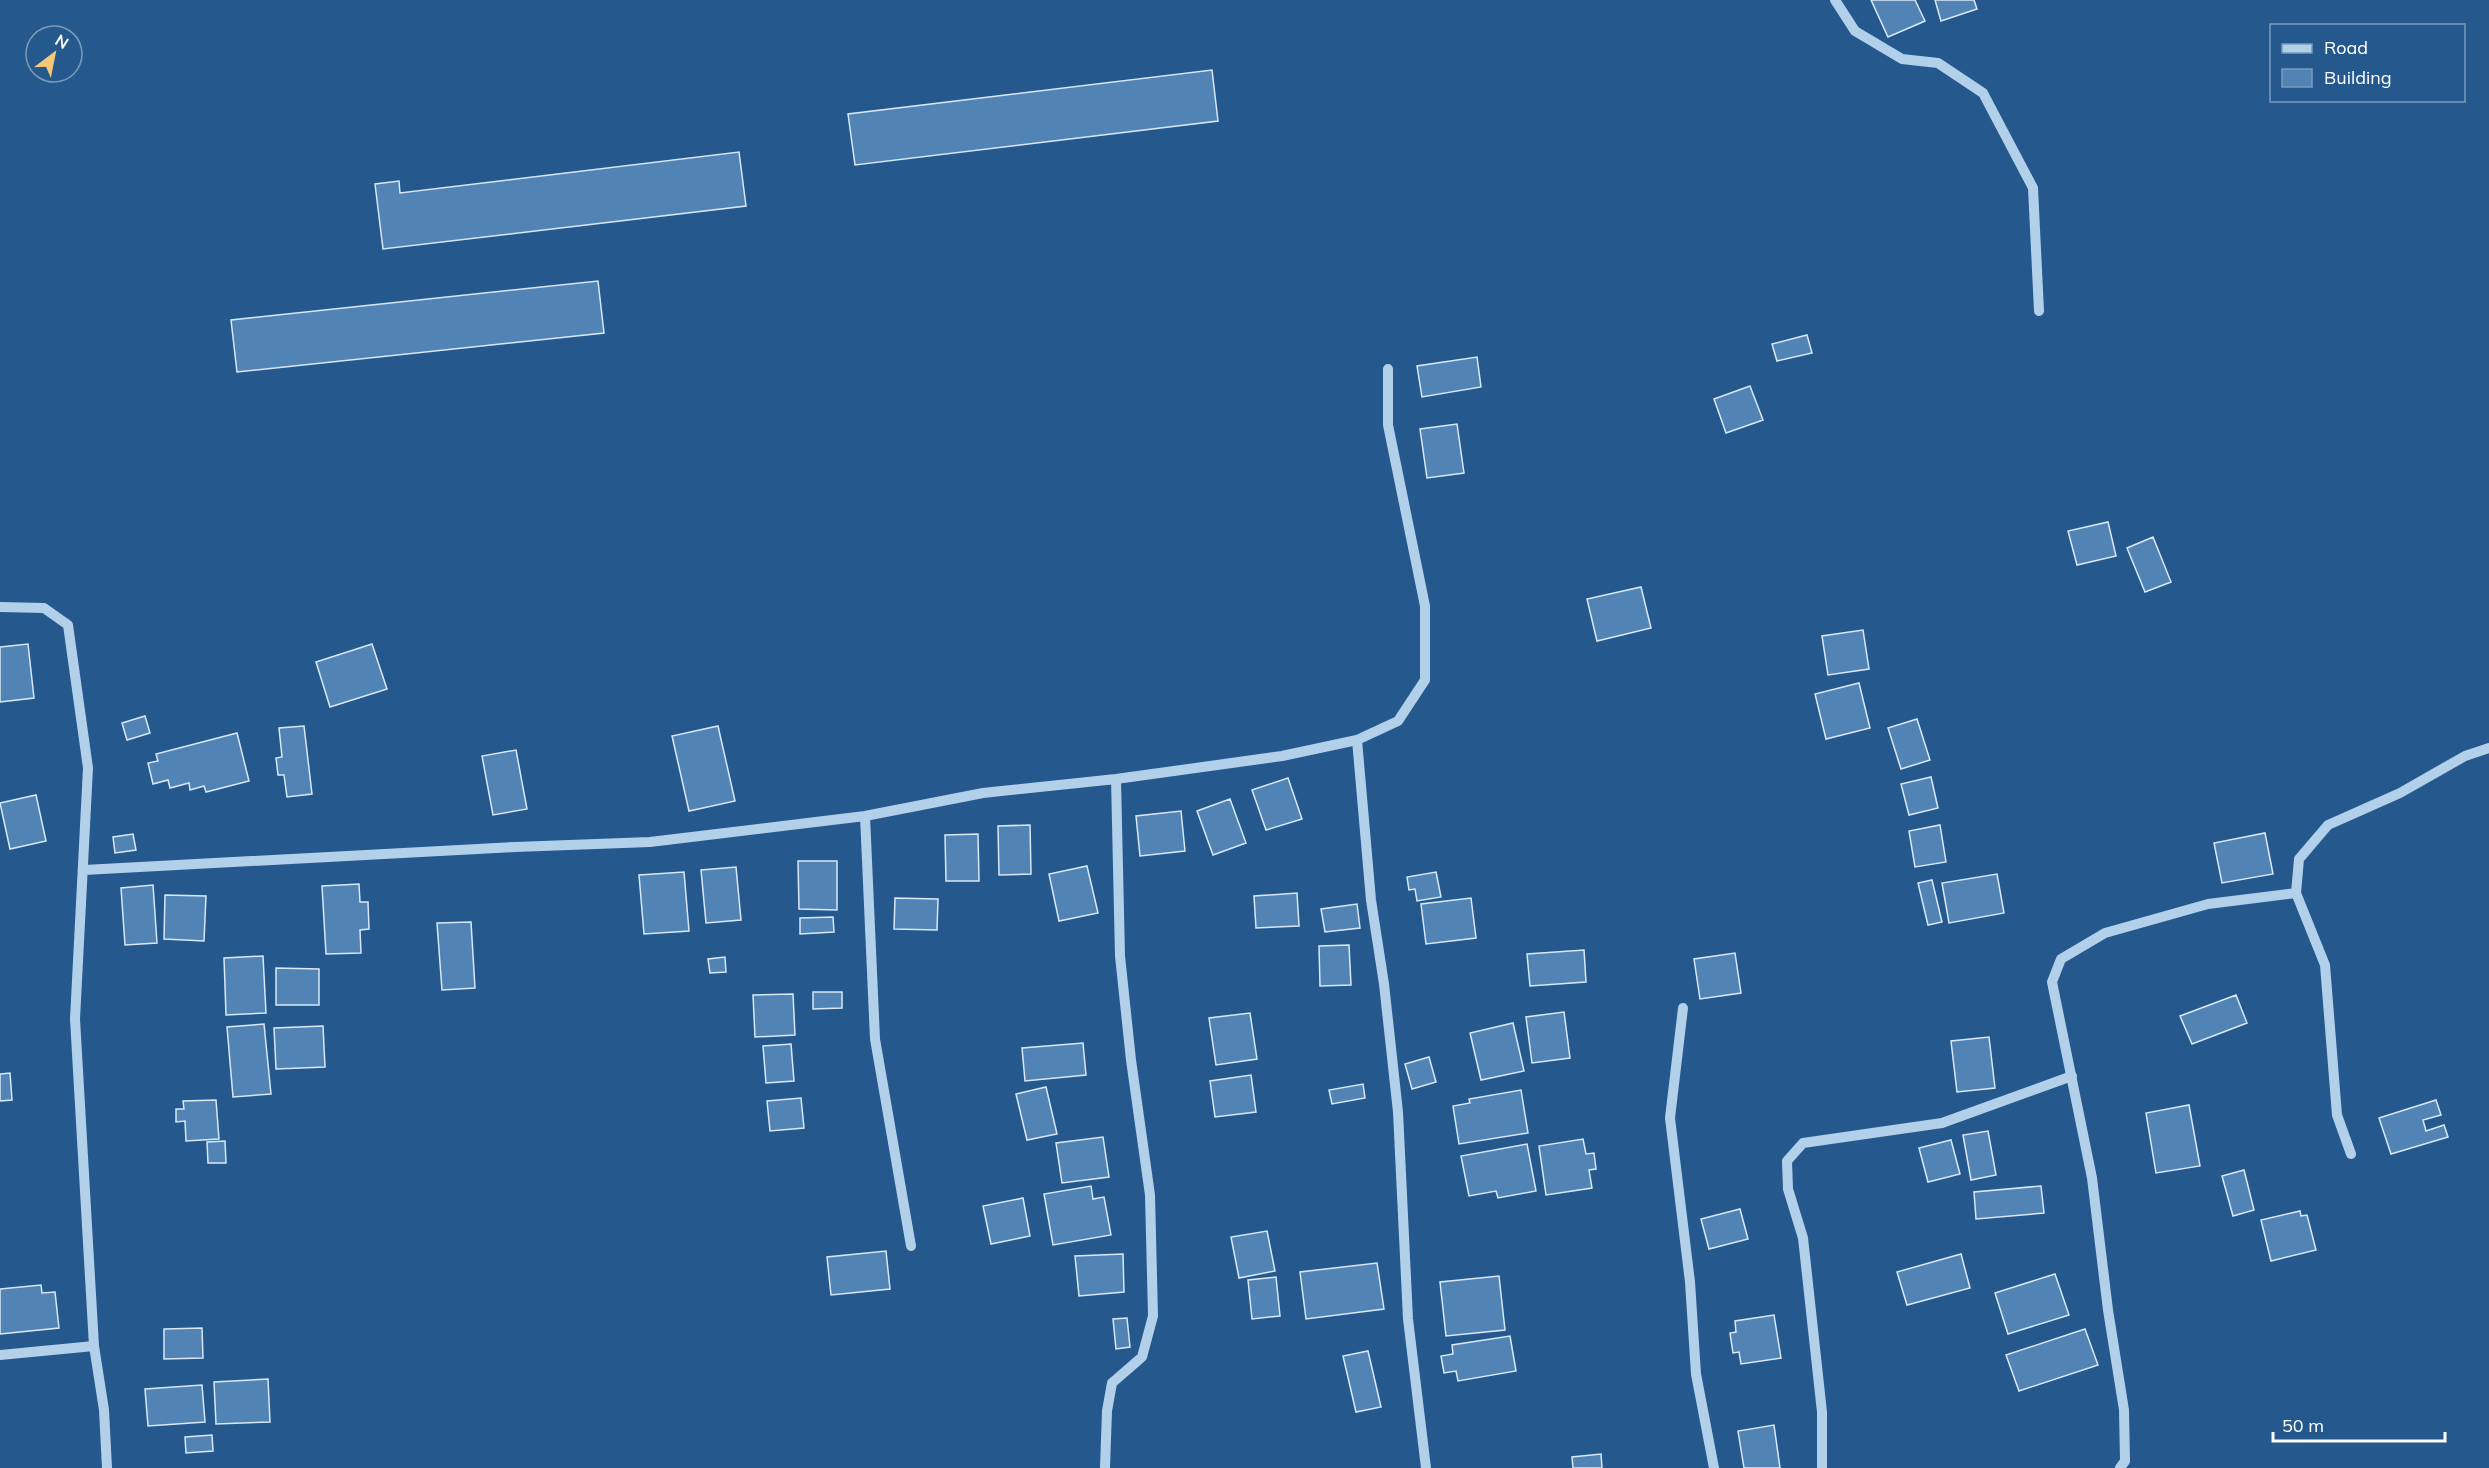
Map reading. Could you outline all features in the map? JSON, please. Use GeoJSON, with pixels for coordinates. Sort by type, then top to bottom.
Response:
{"type":"FeatureCollection","features":[{"type":"Feature","properties":{"kind":"street"},"geometry":{"type":"LineString","coordinates":[[1835,0],[1855,31],[1902,59],[1938,63],[1983,93],[2032,188],[2039,311]]}},
{"type":"Feature","properties":{"kind":"street"},"geometry":{"type":"LineString","coordinates":[[84,870],[650,842],[866,816],[983,793],[1116,779],[1282,756],[1357,740],[1398,721],[1425,680],[1425,606],[1388,425],[1388,369]]}},
{"type":"Feature","properties":{"kind":"street"},"geometry":{"type":"LineString","coordinates":[[0,607],[44,608],[68,625],[88,768],[75,1019],[94,1346],[104,1410],[107,1468]]}},
{"type":"Feature","properties":{"kind":"street"},"geometry":{"type":"LineString","coordinates":[[1357,740],[1371,900],[1384,984],[1398,1112],[1408,1319],[1426,1468]]}},
{"type":"Feature","properties":{"kind":"street"},"geometry":{"type":"LineString","coordinates":[[2351,1154],[2337,1115],[2325,965],[2296,893],[2299,859],[2328,825],[2400,793],[2465,756],[2489,748]]}},
{"type":"Feature","properties":{"kind":"street"},"geometry":{"type":"LineString","coordinates":[[1105,1468],[1107,1411],[1112,1383],[1142,1357],[1153,1316],[1150,1195],[1131,1060],[1120,956],[1116,779]]}},
{"type":"Feature","properties":{"kind":"street"},"geometry":{"type":"LineString","coordinates":[[866,816],[875,1039],[911,1246]]}},
{"type":"Feature","properties":{"kind":"street"},"geometry":{"type":"LineString","coordinates":[[2121,1468],[2125,1461],[2124,1410],[2108,1310],[2092,1178],[2052,982],[2061,958],[2105,933],[2208,904],[2296,893]]}},
{"type":"Feature","properties":{"kind":"street"},"geometry":{"type":"LineString","coordinates":[[1683,1008],[1670,1118],[1690,1282],[1696,1374],[1714,1468]]}},
{"type":"Feature","properties":{"kind":"street"},"geometry":{"type":"LineString","coordinates":[[1822,1468],[1822,1412],[1803,1238],[1788,1189],[1787,1161],[1803,1143],[1942,1124],[2072,1076]]}},
{"type":"Feature","properties":{"kind":"street"},"geometry":{"type":"LineString","coordinates":[[0,1355],[94,1346]]}},
{"type":"Feature","properties":{"kind":"building"},"geometry":{"type":"Polygon","coordinates":[[[1871,0],[1915,0],[1925,21],[1888,37],[1871,0]]]}},
{"type":"Feature","properties":{"kind":"building"},"geometry":{"type":"Polygon","coordinates":[[[1935,0],[1974,0],[1977,9],[1941,21],[1935,0]]]}},
{"type":"Feature","properties":{"kind":"building"},"geometry":{"type":"Polygon","coordinates":[[[1212,70],[1218,121],[855,165],[848,114],[1212,70]]]}},
{"type":"Feature","properties":{"kind":"building"},"geometry":{"type":"Polygon","coordinates":[[[739,152],[746,206],[383,249],[375,184],[399,181],[400,193],[739,152]]]}},
{"type":"Feature","properties":{"kind":"building"},"geometry":{"type":"Polygon","coordinates":[[[598,281],[604,333],[237,372],[231,320],[598,281]]]}},
{"type":"Feature","properties":{"kind":"building"},"geometry":{"type":"Polygon","coordinates":[[[1807,335],[1812,353],[1777,361],[1772,344],[1807,335]]]}},
{"type":"Feature","properties":{"kind":"building"},"geometry":{"type":"Polygon","coordinates":[[[1477,357],[1481,387],[1422,397],[1417,366],[1477,357]]]}},
{"type":"Feature","properties":{"kind":"building"},"geometry":{"type":"Polygon","coordinates":[[[1750,386],[1763,420],[1726,433],[1714,399],[1750,386]]]}},
{"type":"Feature","properties":{"kind":"building"},"geometry":{"type":"Polygon","coordinates":[[[1457,424],[1464,473],[1427,478],[1420,429],[1457,424]]]}},
{"type":"Feature","properties":{"kind":"building"},"geometry":{"type":"Polygon","coordinates":[[[2108,522],[2116,556],[2077,565],[2068,531],[2108,522]]]}},
{"type":"Feature","properties":{"kind":"building"},"geometry":{"type":"Polygon","coordinates":[[[2153,537],[2171,582],[2145,592],[2127,548],[2153,537]]]}},
{"type":"Feature","properties":{"kind":"building"},"geometry":{"type":"Polygon","coordinates":[[[1641,587],[1651,628],[1597,641],[1587,599],[1641,587]]]}},
{"type":"Feature","properties":{"kind":"building"},"geometry":{"type":"Polygon","coordinates":[[[1863,630],[1869,669],[1828,675],[1822,636],[1863,630]]]}},
{"type":"Feature","properties":{"kind":"building"},"geometry":{"type":"Polygon","coordinates":[[[28,644],[34,698],[0,702],[0,647],[28,644]]]}},
{"type":"Feature","properties":{"kind":"building"},"geometry":{"type":"Polygon","coordinates":[[[372,644],[387,689],[330,707],[316,662],[372,644]]]}},
{"type":"Feature","properties":{"kind":"building"},"geometry":{"type":"Polygon","coordinates":[[[1859,683],[1870,728],[1826,739],[1815,694],[1859,683]]]}},
{"type":"Feature","properties":{"kind":"building"},"geometry":{"type":"Polygon","coordinates":[[[145,716],[150,733],[127,740],[122,723],[145,716]]]}},
{"type":"Feature","properties":{"kind":"building"},"geometry":{"type":"Polygon","coordinates":[[[1917,719],[1930,760],[1901,769],[1888,728],[1917,719]]]}},
{"type":"Feature","properties":{"kind":"building"},"geometry":{"type":"Polygon","coordinates":[[[304,726],[312,794],[287,797],[284,775],[278,775],[276,758],[282,757],[279,728],[304,726]]]}},
{"type":"Feature","properties":{"kind":"building"},"geometry":{"type":"Polygon","coordinates":[[[718,726],[735,801],[689,811],[672,736],[718,726]]]}},
{"type":"Feature","properties":{"kind":"building"},"geometry":{"type":"Polygon","coordinates":[[[237,733],[249,781],[206,792],[204,786],[190,790],[189,783],[170,788],[168,780],[153,784],[148,763],[158,761],[156,754],[237,733]]]}},
{"type":"Feature","properties":{"kind":"building"},"geometry":{"type":"Polygon","coordinates":[[[516,750],[527,809],[493,815],[482,756],[516,750]]]}},
{"type":"Feature","properties":{"kind":"building"},"geometry":{"type":"Polygon","coordinates":[[[1931,777],[1938,808],[1909,815],[1901,784],[1931,777]]]}},
{"type":"Feature","properties":{"kind":"building"},"geometry":{"type":"Polygon","coordinates":[[[1288,778],[1302,819],[1266,830],[1252,790],[1288,778]]]}},
{"type":"Feature","properties":{"kind":"building"},"geometry":{"type":"Polygon","coordinates":[[[36,795],[46,841],[10,849],[0,803],[36,795]]]}},
{"type":"Feature","properties":{"kind":"building"},"geometry":{"type":"Polygon","coordinates":[[[1230,799],[1246,843],[1213,855],[1197,811],[1230,799]]]}},
{"type":"Feature","properties":{"kind":"building"},"geometry":{"type":"Polygon","coordinates":[[[1181,811],[1185,851],[1140,856],[1136,816],[1181,811]]]}},
{"type":"Feature","properties":{"kind":"building"},"geometry":{"type":"Polygon","coordinates":[[[1030,825],[1031,874],[999,875],[998,826],[1030,825]]]}},
{"type":"Feature","properties":{"kind":"building"},"geometry":{"type":"Polygon","coordinates":[[[1940,825],[1946,862],[1915,867],[1909,831],[1940,825]]]}},
{"type":"Feature","properties":{"kind":"building"},"geometry":{"type":"Polygon","coordinates":[[[2265,833],[2273,874],[2222,883],[2214,843],[2265,833]]]}},
{"type":"Feature","properties":{"kind":"building"},"geometry":{"type":"Polygon","coordinates":[[[133,834],[136,850],[115,853],[113,837],[133,834]]]}},
{"type":"Feature","properties":{"kind":"building"},"geometry":{"type":"Polygon","coordinates":[[[978,834],[979,881],[946,881],[945,835],[978,834]]]}},
{"type":"Feature","properties":{"kind":"building"},"geometry":{"type":"Polygon","coordinates":[[[798,861],[837,861],[837,910],[799,909],[798,861]]]}},
{"type":"Feature","properties":{"kind":"building"},"geometry":{"type":"Polygon","coordinates":[[[1087,866],[1098,913],[1059,921],[1049,874],[1087,866]]]}},
{"type":"Feature","properties":{"kind":"building"},"geometry":{"type":"Polygon","coordinates":[[[736,867],[741,920],[706,923],[701,870],[736,867]]]}},
{"type":"Feature","properties":{"kind":"building"},"geometry":{"type":"Polygon","coordinates":[[[684,872],[689,931],[644,934],[639,875],[684,872]]]}},
{"type":"Feature","properties":{"kind":"building"},"geometry":{"type":"Polygon","coordinates":[[[1436,872],[1441,897],[1417,901],[1415,889],[1409,890],[1407,877],[1436,872]]]}},
{"type":"Feature","properties":{"kind":"building"},"geometry":{"type":"Polygon","coordinates":[[[1997,874],[2004,913],[1949,923],[1942,883],[1997,874]]]}},
{"type":"Feature","properties":{"kind":"building"},"geometry":{"type":"Polygon","coordinates":[[[1932,880],[1942,922],[1928,925],[1918,883],[1932,880]]]}},
{"type":"Feature","properties":{"kind":"building"},"geometry":{"type":"Polygon","coordinates":[[[359,884],[360,902],[368,902],[369,929],[360,930],[361,953],[326,954],[322,886],[359,884]]]}},
{"type":"Feature","properties":{"kind":"building"},"geometry":{"type":"Polygon","coordinates":[[[153,885],[157,943],[125,945],[121,888],[153,885]]]}},
{"type":"Feature","properties":{"kind":"building"},"geometry":{"type":"Polygon","coordinates":[[[1297,893],[1299,926],[1256,928],[1254,896],[1297,893]]]}},
{"type":"Feature","properties":{"kind":"building"},"geometry":{"type":"Polygon","coordinates":[[[165,895],[206,896],[204,941],[164,939],[165,895]]]}},
{"type":"Feature","properties":{"kind":"building"},"geometry":{"type":"Polygon","coordinates":[[[895,898],[938,899],[937,930],[894,929],[895,898]]]}},
{"type":"Feature","properties":{"kind":"building"},"geometry":{"type":"Polygon","coordinates":[[[1471,898],[1476,938],[1426,944],[1421,904],[1471,898]]]}},
{"type":"Feature","properties":{"kind":"building"},"geometry":{"type":"Polygon","coordinates":[[[1357,904],[1360,928],[1325,932],[1321,909],[1357,904]]]}},
{"type":"Feature","properties":{"kind":"building"},"geometry":{"type":"Polygon","coordinates":[[[833,917],[834,932],[800,934],[800,918],[833,917]]]}},
{"type":"Feature","properties":{"kind":"building"},"geometry":{"type":"Polygon","coordinates":[[[471,922],[475,988],[442,990],[437,923],[471,922]]]}},
{"type":"Feature","properties":{"kind":"building"},"geometry":{"type":"Polygon","coordinates":[[[1349,945],[1351,985],[1320,986],[1319,946],[1349,945]]]}},
{"type":"Feature","properties":{"kind":"building"},"geometry":{"type":"Polygon","coordinates":[[[1584,950],[1586,982],[1530,986],[1527,954],[1584,950]]]}},
{"type":"Feature","properties":{"kind":"building"},"geometry":{"type":"Polygon","coordinates":[[[1735,953],[1741,993],[1700,999],[1694,959],[1735,953]]]}},
{"type":"Feature","properties":{"kind":"building"},"geometry":{"type":"Polygon","coordinates":[[[263,956],[266,1013],[226,1015],[224,958],[263,956]]]}},
{"type":"Feature","properties":{"kind":"building"},"geometry":{"type":"Polygon","coordinates":[[[725,957],[726,972],[710,973],[708,959],[725,957]]]}},
{"type":"Feature","properties":{"kind":"building"},"geometry":{"type":"Polygon","coordinates":[[[276,968],[319,969],[319,1005],[276,1005],[276,968]]]}},
{"type":"Feature","properties":{"kind":"building"},"geometry":{"type":"Polygon","coordinates":[[[813,992],[842,992],[842,1008],[813,1009],[813,992]]]}},
{"type":"Feature","properties":{"kind":"building"},"geometry":{"type":"Polygon","coordinates":[[[793,994],[795,1035],[755,1037],[753,995],[793,994]]]}},
{"type":"Feature","properties":{"kind":"building"},"geometry":{"type":"Polygon","coordinates":[[[2236,995],[2247,1023],[2192,1044],[2180,1016],[2236,995]]]}},
{"type":"Feature","properties":{"kind":"building"},"geometry":{"type":"Polygon","coordinates":[[[1564,1012],[1570,1058],[1532,1063],[1526,1017],[1564,1012]]]}},
{"type":"Feature","properties":{"kind":"building"},"geometry":{"type":"Polygon","coordinates":[[[1250,1013],[1257,1059],[1216,1065],[1209,1018],[1250,1013]]]}},
{"type":"Feature","properties":{"kind":"building"},"geometry":{"type":"Polygon","coordinates":[[[1513,1023],[1524,1071],[1481,1080],[1470,1033],[1513,1023]]]}},
{"type":"Feature","properties":{"kind":"building"},"geometry":{"type":"Polygon","coordinates":[[[264,1024],[271,1094],[233,1097],[227,1027],[264,1024]]]}},
{"type":"Feature","properties":{"kind":"building"},"geometry":{"type":"Polygon","coordinates":[[[323,1026],[325,1067],[276,1069],[274,1028],[323,1026]]]}},
{"type":"Feature","properties":{"kind":"building"},"geometry":{"type":"Polygon","coordinates":[[[1989,1037],[1995,1088],[1957,1092],[1951,1041],[1989,1037]]]}},
{"type":"Feature","properties":{"kind":"building"},"geometry":{"type":"Polygon","coordinates":[[[1083,1043],[1086,1075],[1025,1081],[1022,1048],[1083,1043]]]}},
{"type":"Feature","properties":{"kind":"building"},"geometry":{"type":"Polygon","coordinates":[[[791,1044],[794,1081],[766,1083],[763,1046],[791,1044]]]}},
{"type":"Feature","properties":{"kind":"building"},"geometry":{"type":"Polygon","coordinates":[[[1429,1057],[1436,1082],[1412,1089],[1405,1064],[1429,1057]]]}},
{"type":"Feature","properties":{"kind":"building"},"geometry":{"type":"Polygon","coordinates":[[[10,1073],[12,1100],[0,1101],[0,1074],[10,1073]]]}},
{"type":"Feature","properties":{"kind":"building"},"geometry":{"type":"Polygon","coordinates":[[[1251,1075],[1256,1112],[1215,1117],[1210,1081],[1251,1075]]]}},
{"type":"Feature","properties":{"kind":"building"},"geometry":{"type":"Polygon","coordinates":[[[1363,1084],[1365,1098],[1332,1104],[1329,1090],[1363,1084]]]}},
{"type":"Feature","properties":{"kind":"building"},"geometry":{"type":"Polygon","coordinates":[[[1046,1087],[1057,1134],[1027,1140],[1016,1094],[1046,1087]]]}},
{"type":"Feature","properties":{"kind":"building"},"geometry":{"type":"Polygon","coordinates":[[[1521,1090],[1528,1133],[1459,1144],[1453,1106],[1470,1103],[1469,1099],[1521,1090]]]}},
{"type":"Feature","properties":{"kind":"building"},"geometry":{"type":"Polygon","coordinates":[[[801,1098],[804,1128],[770,1131],[767,1101],[801,1098]]]}},
{"type":"Feature","properties":{"kind":"building"},"geometry":{"type":"Polygon","coordinates":[[[216,1100],[219,1139],[186,1141],[185,1121],[176,1122],[176,1109],[184,1109],[183,1101],[216,1100]]]}},
{"type":"Feature","properties":{"kind":"building"},"geometry":{"type":"Polygon","coordinates":[[[2436,1100],[2441,1115],[2423,1120],[2426,1131],[2444,1125],[2448,1137],[2391,1154],[2379,1118],[2436,1100]]]}},
{"type":"Feature","properties":{"kind":"building"},"geometry":{"type":"Polygon","coordinates":[[[2189,1105],[2200,1166],[2156,1173],[2146,1113],[2189,1105]]]}},
{"type":"Feature","properties":{"kind":"building"},"geometry":{"type":"Polygon","coordinates":[[[1988,1131],[1996,1175],[1971,1180],[1963,1135],[1988,1131]]]}},
{"type":"Feature","properties":{"kind":"building"},"geometry":{"type":"Polygon","coordinates":[[[1103,1137],[1109,1177],[1062,1183],[1056,1143],[1103,1137]]]}},
{"type":"Feature","properties":{"kind":"building"},"geometry":{"type":"Polygon","coordinates":[[[1583,1139],[1586,1154],[1594,1153],[1596,1169],[1589,1170],[1592,1188],[1546,1195],[1539,1146],[1583,1139]]]}},
{"type":"Feature","properties":{"kind":"building"},"geometry":{"type":"Polygon","coordinates":[[[1951,1140],[1960,1174],[1928,1182],[1919,1148],[1951,1140]]]}},
{"type":"Feature","properties":{"kind":"building"},"geometry":{"type":"Polygon","coordinates":[[[225,1141],[226,1163],[208,1163],[207,1142],[225,1141]]]}},
{"type":"Feature","properties":{"kind":"building"},"geometry":{"type":"Polygon","coordinates":[[[1527,1144],[1536,1191],[1498,1198],[1496,1191],[1469,1196],[1461,1156],[1527,1144]]]}},
{"type":"Feature","properties":{"kind":"building"},"geometry":{"type":"Polygon","coordinates":[[[2244,1170],[2254,1210],[2233,1216],[2222,1176],[2244,1170]]]}},
{"type":"Feature","properties":{"kind":"building"},"geometry":{"type":"Polygon","coordinates":[[[1091,1186],[1093,1199],[1104,1197],[1111,1235],[1053,1245],[1044,1194],[1091,1186]]]}},
{"type":"Feature","properties":{"kind":"building"},"geometry":{"type":"Polygon","coordinates":[[[2041,1186],[2044,1213],[1976,1219],[1974,1192],[2041,1186]]]}},
{"type":"Feature","properties":{"kind":"building"},"geometry":{"type":"Polygon","coordinates":[[[1023,1198],[1030,1236],[991,1244],[983,1206],[1023,1198]]]}},
{"type":"Feature","properties":{"kind":"building"},"geometry":{"type":"Polygon","coordinates":[[[1740,1209],[1748,1239],[1709,1249],[1701,1219],[1740,1209]]]}},
{"type":"Feature","properties":{"kind":"building"},"geometry":{"type":"Polygon","coordinates":[[[2300,1211],[2301,1216],[2307,1215],[2316,1250],[2271,1261],[2261,1220],[2300,1211]]]}},
{"type":"Feature","properties":{"kind":"building"},"geometry":{"type":"Polygon","coordinates":[[[1267,1231],[1275,1271],[1239,1278],[1231,1237],[1267,1231]]]}},
{"type":"Feature","properties":{"kind":"building"},"geometry":{"type":"Polygon","coordinates":[[[886,1251],[890,1289],[831,1295],[827,1257],[886,1251]]]}},
{"type":"Feature","properties":{"kind":"building"},"geometry":{"type":"Polygon","coordinates":[[[1123,1254],[1124,1292],[1079,1296],[1075,1256],[1123,1254]]]}},
{"type":"Feature","properties":{"kind":"building"},"geometry":{"type":"Polygon","coordinates":[[[1961,1254],[1970,1288],[1907,1305],[1897,1272],[1961,1254]]]}},
{"type":"Feature","properties":{"kind":"building"},"geometry":{"type":"Polygon","coordinates":[[[1377,1263],[1384,1309],[1306,1319],[1300,1272],[1377,1263]]]}},
{"type":"Feature","properties":{"kind":"building"},"geometry":{"type":"Polygon","coordinates":[[[2055,1274],[2069,1315],[2008,1334],[1995,1293],[2055,1274]]]}},
{"type":"Feature","properties":{"kind":"building"},"geometry":{"type":"Polygon","coordinates":[[[1499,1276],[1505,1330],[1446,1336],[1440,1282],[1499,1276]]]}},
{"type":"Feature","properties":{"kind":"building"},"geometry":{"type":"Polygon","coordinates":[[[1276,1277],[1280,1316],[1252,1319],[1248,1280],[1276,1277]]]}},
{"type":"Feature","properties":{"kind":"building"},"geometry":{"type":"Polygon","coordinates":[[[41,1285],[42,1293],[55,1292],[59,1328],[0,1334],[0,1289],[41,1285]]]}},
{"type":"Feature","properties":{"kind":"building"},"geometry":{"type":"Polygon","coordinates":[[[1774,1315],[1781,1358],[1741,1364],[1739,1352],[1733,1353],[1730,1333],[1736,1332],[1735,1321],[1774,1315]]]}},
{"type":"Feature","properties":{"kind":"building"},"geometry":{"type":"Polygon","coordinates":[[[1127,1318],[1130,1347],[1116,1349],[1113,1319],[1127,1318]]]}},
{"type":"Feature","properties":{"kind":"building"},"geometry":{"type":"Polygon","coordinates":[[[202,1328],[203,1358],[164,1359],[164,1329],[202,1328]]]}},
{"type":"Feature","properties":{"kind":"building"},"geometry":{"type":"Polygon","coordinates":[[[2085,1329],[2098,1365],[2019,1391],[2006,1355],[2085,1329]]]}},
{"type":"Feature","properties":{"kind":"building"},"geometry":{"type":"Polygon","coordinates":[[[1510,1336],[1516,1371],[1458,1381],[1456,1371],[1444,1373],[1441,1356],[1453,1354],[1452,1345],[1510,1336]]]}},
{"type":"Feature","properties":{"kind":"building"},"geometry":{"type":"Polygon","coordinates":[[[1368,1351],[1381,1407],[1356,1412],[1343,1356],[1368,1351]]]}},
{"type":"Feature","properties":{"kind":"building"},"geometry":{"type":"Polygon","coordinates":[[[268,1379],[270,1422],[216,1424],[214,1382],[268,1379]]]}},
{"type":"Feature","properties":{"kind":"building"},"geometry":{"type":"Polygon","coordinates":[[[202,1385],[205,1422],[148,1426],[145,1389],[202,1385]]]}},
{"type":"Feature","properties":{"kind":"building"},"geometry":{"type":"Polygon","coordinates":[[[1774,1425],[1780,1468],[1744,1468],[1738,1431],[1774,1425]]]}},
{"type":"Feature","properties":{"kind":"building"},"geometry":{"type":"Polygon","coordinates":[[[212,1435],[213,1451],[186,1453],[185,1437],[212,1435]]]}},
{"type":"Feature","properties":{"kind":"building"},"geometry":{"type":"Polygon","coordinates":[[[1601,1454],[1602,1468],[1573,1468],[1572,1457],[1601,1454]]]}}]}
